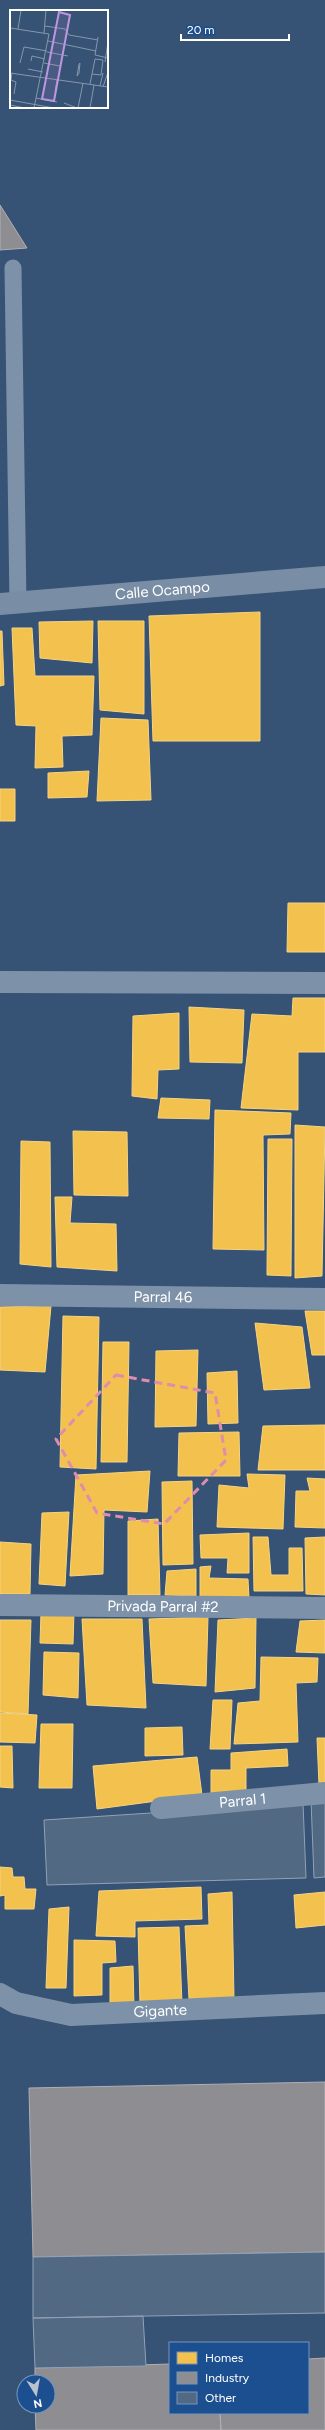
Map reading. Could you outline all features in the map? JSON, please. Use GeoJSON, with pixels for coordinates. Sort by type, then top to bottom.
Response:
{"type":"FeatureCollection","features":[{"type":"Feature","properties":{"kind":"street","name":"Calle Ocampo"},"geometry":{"type":"LineString","coordinates":[[9,604],[325,577]]}},
{"type":"Feature","properties":{"kind":"street"},"geometry":{"type":"LineString","coordinates":[[0,982],[325,983]]}},
{"type":"Feature","properties":{"kind":"street","name":"Parral 46"},"geometry":{"type":"LineString","coordinates":[[0,1295],[325,1299]]}},
{"type":"Feature","properties":{"kind":"street","name":"Privada Parral #2"},"geometry":{"type":"LineString","coordinates":[[0,1605],[325,1608]]}},
{"type":"Feature","properties":{"kind":"street","name":"Parral 1"},"geometry":{"type":"LineString","coordinates":[[161,1808],[325,1793]]}},
{"type":"Feature","properties":{"kind":"street","name":"Gigante"},"geometry":{"type":"LineString","coordinates":[[0,1994],[16,2003],[70,2015],[325,2003]]}},
{"type":"Feature","properties":{"kind":"lane"},"geometry":{"type":"LineString","coordinates":[[9,604],[13,268]]}},
{"type":"Feature","properties":{"kind":"highlighted area"},"geometry":{"type":"Polygon","coordinates":[[[116,1375],[215,1393],[226,1460],[164,1524],[97,1513],[56,1439],[116,1375]]]}},
{"type":"Feature","properties":{"kind":"building: Homes"},"geometry":{"type":"Polygon","coordinates":[[[260,612],[260,741],[153,741],[149,616],[260,612]]]}},
{"type":"Feature","properties":{"kind":"building: Homes"},"geometry":{"type":"Polygon","coordinates":[[[93,621],[92,663],[40,658],[39,622],[93,621]]]}},
{"type":"Feature","properties":{"kind":"building: Homes"},"geometry":{"type":"Polygon","coordinates":[[[98,621],[144,621],[144,714],[100,710],[98,621]]]}},
{"type":"Feature","properties":{"kind":"building: Homes"},"geometry":{"type":"Polygon","coordinates":[[[12,628],[32,628],[35,676],[94,676],[92,735],[62,736],[63,767],[35,768],[36,726],[16,725],[12,628]]]}},
{"type":"Feature","properties":{"kind":"building: Homes"},"geometry":{"type":"Polygon","coordinates":[[[0,631],[2,631],[4,685],[0,686],[0,631]]]}},
{"type":"Feature","properties":{"kind":"building: Homes"},"geometry":{"type":"Polygon","coordinates":[[[101,718],[148,720],[151,800],[97,801],[101,718]]]}},
{"type":"Feature","properties":{"kind":"building: Homes"},"geometry":{"type":"Polygon","coordinates":[[[89,771],[87,797],[48,798],[48,773],[89,771]]]}},
{"type":"Feature","properties":{"kind":"building: Homes"},"geometry":{"type":"Polygon","coordinates":[[[0,789],[15,789],[15,821],[0,821],[0,789]]]}},
{"type":"Feature","properties":{"kind":"building: Homes"},"geometry":{"type":"Polygon","coordinates":[[[288,903],[325,903],[325,952],[287,952],[288,903]]]}},
{"type":"Feature","properties":{"kind":"building: Homes"},"geometry":{"type":"Polygon","coordinates":[[[293,998],[325,998],[325,1052],[298,1052],[298,1110],[241,1108],[252,1014],[292,1016],[293,998]]]}},
{"type":"Feature","properties":{"kind":"building: Homes"},"geometry":{"type":"Polygon","coordinates":[[[189,1007],[244,1010],[242,1063],[190,1062],[189,1007]]]}},
{"type":"Feature","properties":{"kind":"building: Homes"},"geometry":{"type":"Polygon","coordinates":[[[179,1013],[179,1069],[158,1070],[157,1099],[132,1096],[133,1016],[179,1013]]]}},
{"type":"Feature","properties":{"kind":"building: Homes"},"geometry":{"type":"Polygon","coordinates":[[[161,1098],[210,1100],[209,1119],[158,1118],[161,1098]]]}},
{"type":"Feature","properties":{"kind":"building: Homes"},"geometry":{"type":"Polygon","coordinates":[[[215,1110],[291,1113],[290,1134],[263,1135],[264,1250],[213,1249],[215,1110]]]}},
{"type":"Feature","properties":{"kind":"building: Homes"},"geometry":{"type":"Polygon","coordinates":[[[295,1125],[325,1127],[322,1276],[295,1278],[295,1125]]]}},
{"type":"Feature","properties":{"kind":"building: Homes"},"geometry":{"type":"Polygon","coordinates":[[[73,1131],[127,1132],[128,1196],[74,1195],[73,1131]]]}},
{"type":"Feature","properties":{"kind":"building: Homes"},"geometry":{"type":"Polygon","coordinates":[[[268,1139],[292,1139],[291,1276],[267,1275],[268,1139]]]}},
{"type":"Feature","properties":{"kind":"building: Homes"},"geometry":{"type":"Polygon","coordinates":[[[21,1141],[50,1142],[51,1267],[20,1264],[21,1141]]]}},
{"type":"Feature","properties":{"kind":"building: Homes"},"geometry":{"type":"Polygon","coordinates":[[[55,1197],[72,1197],[70,1223],[116,1224],[117,1271],[57,1267],[55,1197]]]}},
{"type":"Feature","properties":{"kind":"building: Homes"},"geometry":{"type":"Polygon","coordinates":[[[51,1306],[45,1372],[0,1370],[0,1307],[51,1306]]]}},
{"type":"Feature","properties":{"kind":"building: Homes"},"geometry":{"type":"Polygon","coordinates":[[[305,1311],[325,1311],[325,1355],[312,1355],[305,1311]]]}},
{"type":"Feature","properties":{"kind":"building: Homes"},"geometry":{"type":"Polygon","coordinates":[[[63,1316],[99,1317],[96,1469],[60,1467],[63,1316]]]}},
{"type":"Feature","properties":{"kind":"building: Homes"},"geometry":{"type":"Polygon","coordinates":[[[255,1323],[302,1327],[310,1388],[264,1390],[255,1323]]]}},
{"type":"Feature","properties":{"kind":"building: Homes"},"geometry":{"type":"Polygon","coordinates":[[[103,1342],[129,1342],[127,1462],[101,1462],[103,1342]]]}},
{"type":"Feature","properties":{"kind":"building: Homes"},"geometry":{"type":"Polygon","coordinates":[[[198,1350],[196,1426],[155,1427],[156,1351],[198,1350]]]}},
{"type":"Feature","properties":{"kind":"building: Homes"},"geometry":{"type":"Polygon","coordinates":[[[237,1371],[238,1423],[208,1424],[207,1373],[237,1371]]]}},
{"type":"Feature","properties":{"kind":"building: Homes"},"geometry":{"type":"Polygon","coordinates":[[[325,1425],[325,1470],[258,1470],[263,1426],[325,1425]]]}},
{"type":"Feature","properties":{"kind":"building: Homes"},"geometry":{"type":"Polygon","coordinates":[[[239,1432],[240,1476],[178,1476],[179,1433],[239,1432]]]}},
{"type":"Feature","properties":{"kind":"building: Homes"},"geometry":{"type":"Polygon","coordinates":[[[150,1471],[147,1512],[104,1510],[103,1574],[70,1576],[76,1475],[150,1471]]]}},
{"type":"Feature","properties":{"kind":"building: Homes"},"geometry":{"type":"Polygon","coordinates":[[[247,1474],[285,1475],[283,1529],[217,1527],[219,1485],[249,1488],[247,1474]]]}},
{"type":"Feature","properties":{"kind":"building: Homes"},"geometry":{"type":"Polygon","coordinates":[[[307,1478],[325,1479],[325,1528],[295,1527],[296,1491],[310,1491],[307,1478]]]}},
{"type":"Feature","properties":{"kind":"building: Homes"},"geometry":{"type":"Polygon","coordinates":[[[192,1481],[193,1564],[163,1565],[162,1482],[192,1481]]]}},
{"type":"Feature","properties":{"kind":"building: Homes"},"geometry":{"type":"Polygon","coordinates":[[[69,1512],[65,1586],[39,1584],[42,1513],[69,1512]]]}},
{"type":"Feature","properties":{"kind":"building: Homes"},"geometry":{"type":"Polygon","coordinates":[[[158,1519],[160,1595],[128,1595],[128,1521],[158,1519]]]}},
{"type":"Feature","properties":{"kind":"building: Homes"},"geometry":{"type":"Polygon","coordinates":[[[249,1533],[249,1573],[227,1573],[228,1558],[201,1558],[200,1535],[249,1533]]]}},
{"type":"Feature","properties":{"kind":"building: Homes"},"geometry":{"type":"Polygon","coordinates":[[[253,1537],[268,1537],[271,1575],[289,1575],[289,1548],[302,1548],[303,1591],[254,1591],[253,1537]]]}},
{"type":"Feature","properties":{"kind":"building: Homes"},"geometry":{"type":"Polygon","coordinates":[[[325,1537],[325,1595],[306,1594],[305,1538],[325,1537]]]}},
{"type":"Feature","properties":{"kind":"building: Homes"},"geometry":{"type":"Polygon","coordinates":[[[0,1542],[31,1544],[30,1594],[0,1594],[0,1542]]]}},
{"type":"Feature","properties":{"kind":"building: Homes"},"geometry":{"type":"Polygon","coordinates":[[[211,1566],[209,1578],[248,1579],[249,1598],[200,1597],[200,1567],[211,1566]]]}},
{"type":"Feature","properties":{"kind":"building: Homes"},"geometry":{"type":"Polygon","coordinates":[[[196,1569],[196,1596],[165,1595],[167,1571],[196,1569]]]}},
{"type":"Feature","properties":{"kind":"building: Homes"},"geometry":{"type":"Polygon","coordinates":[[[74,1612],[73,1644],[40,1643],[41,1613],[74,1612]]]}},
{"type":"Feature","properties":{"kind":"building: Homes"},"geometry":{"type":"Polygon","coordinates":[[[208,1617],[206,1686],[153,1683],[149,1619],[208,1617]]]}},
{"type":"Feature","properties":{"kind":"building: Homes"},"geometry":{"type":"Polygon","coordinates":[[[256,1618],[255,1688],[215,1692],[218,1620],[256,1618]]]}},
{"type":"Feature","properties":{"kind":"building: Homes"},"geometry":{"type":"Polygon","coordinates":[[[82,1619],[142,1619],[146,1708],[87,1705],[82,1619]]]}},
{"type":"Feature","properties":{"kind":"building: Homes"},"geometry":{"type":"Polygon","coordinates":[[[0,1620],[31,1620],[28,1714],[0,1712],[0,1620]]]}},
{"type":"Feature","properties":{"kind":"building: Homes"},"geometry":{"type":"Polygon","coordinates":[[[325,1620],[325,1653],[296,1652],[300,1621],[325,1620]]]}},
{"type":"Feature","properties":{"kind":"building: Homes"},"geometry":{"type":"Polygon","coordinates":[[[44,1652],[79,1653],[78,1698],[43,1695],[44,1652]]]}},
{"type":"Feature","properties":{"kind":"building: Homes"},"geometry":{"type":"Polygon","coordinates":[[[261,1657],[318,1658],[317,1682],[296,1683],[298,1742],[234,1744],[238,1703],[260,1701],[261,1657]]]}},
{"type":"Feature","properties":{"kind":"building: Homes"},"geometry":{"type":"Polygon","coordinates":[[[213,1700],[232,1700],[230,1749],[210,1749],[213,1700]]]}},
{"type":"Feature","properties":{"kind":"building: Homes"},"geometry":{"type":"Polygon","coordinates":[[[0,1713],[37,1715],[35,1743],[0,1742],[0,1713]]]}},
{"type":"Feature","properties":{"kind":"building: Homes"},"geometry":{"type":"Polygon","coordinates":[[[41,1724],[73,1724],[72,1788],[39,1788],[41,1724]]]}},
{"type":"Feature","properties":{"kind":"building: Homes"},"geometry":{"type":"Polygon","coordinates":[[[182,1727],[183,1755],[145,1756],[145,1728],[182,1727]]]}},
{"type":"Feature","properties":{"kind":"building: Homes"},"geometry":{"type":"Polygon","coordinates":[[[317,1738],[325,1738],[325,1785],[319,1785],[317,1738]]]}},
{"type":"Feature","properties":{"kind":"building: Homes"},"geometry":{"type":"Polygon","coordinates":[[[0,1746],[12,1746],[13,1788],[0,1787],[0,1746]]]}},
{"type":"Feature","properties":{"kind":"building: Homes"},"geometry":{"type":"Polygon","coordinates":[[[287,1749],[288,1766],[246,1768],[246,1795],[211,1797],[211,1770],[231,1770],[231,1753],[287,1749]]]}},
{"type":"Feature","properties":{"kind":"building: Homes"},"geometry":{"type":"Polygon","coordinates":[[[197,1757],[202,1795],[97,1809],[93,1766],[197,1757]]]}},
{"type":"Feature","properties":{"kind":"building: Homes"},"geometry":{"type":"Polygon","coordinates":[[[0,1867],[12,1868],[13,1877],[24,1877],[25,1889],[36,1889],[34,1909],[5,1909],[5,1895],[0,1896],[0,1867]]]}},
{"type":"Feature","properties":{"kind":"building: Homes"},"geometry":{"type":"Polygon","coordinates":[[[201,1887],[202,1919],[135,1921],[135,1937],[96,1936],[99,1891],[201,1887]]]}},
{"type":"Feature","properties":{"kind":"building: Homes"},"geometry":{"type":"Polygon","coordinates":[[[232,1892],[234,1999],[189,1999],[185,1926],[209,1925],[208,1894],[232,1892]]]}},
{"type":"Feature","properties":{"kind":"building: Homes"},"geometry":{"type":"Polygon","coordinates":[[[325,1892],[325,1925],[296,1928],[294,1895],[325,1892]]]}},
{"type":"Feature","properties":{"kind":"building: Homes"},"geometry":{"type":"Polygon","coordinates":[[[69,1907],[66,1988],[46,1988],[49,1909],[69,1907]]]}},
{"type":"Feature","properties":{"kind":"building: Homes"},"geometry":{"type":"Polygon","coordinates":[[[179,1927],[182,2004],[140,2005],[138,1928],[179,1927]]]}},
{"type":"Feature","properties":{"kind":"building: Homes"},"geometry":{"type":"Polygon","coordinates":[[[74,1940],[115,1941],[116,1962],[102,1963],[102,1995],[74,1996],[74,1940]]]}},
{"type":"Feature","properties":{"kind":"building: Homes"},"geometry":{"type":"Polygon","coordinates":[[[133,1966],[134,2006],[110,2006],[110,1968],[133,1966]]]}},
{"type":"Feature","properties":{"kind":"building: Industry"},"geometry":{"type":"Polygon","coordinates":[[[0,205],[27,248],[0,250],[0,205]]]}},
{"type":"Feature","properties":{"kind":"building: Industry"},"geometry":{"type":"Polygon","coordinates":[[[325,2082],[325,2252],[33,2257],[29,2088],[325,2082]]]}},
{"type":"Feature","properties":{"kind":"building: Industry"},"geometry":{"type":"Polygon","coordinates":[[[325,2358],[325,2430],[221,2430],[220,2414],[309,2414],[309,2359],[325,2358]]]}},
{"type":"Feature","properties":{"kind":"building: Industry"},"geometry":{"type":"Polygon","coordinates":[[[169,2364],[169,2414],[220,2414],[221,2430],[36,2430],[35,2414],[56,2414],[56,2374],[35,2374],[35,2368],[169,2364]]]}},
{"type":"Feature","properties":{"kind":"building: Other"},"geometry":{"type":"Polygon","coordinates":[[[325,1799],[325,1877],[314,1878],[311,1800],[325,1799]]]}},
{"type":"Feature","properties":{"kind":"building: Other"},"geometry":{"type":"Polygon","coordinates":[[[303,1803],[306,1878],[47,1885],[44,1820],[303,1803]]]}},
{"type":"Feature","properties":{"kind":"building: Other"},"geometry":{"type":"Polygon","coordinates":[[[325,2252],[325,2313],[33,2318],[33,2257],[325,2252]]]}},
{"type":"Feature","properties":{"kind":"building: Other"},"geometry":{"type":"Polygon","coordinates":[[[143,2316],[146,2366],[35,2368],[33,2318],[143,2316]]]}}]}
